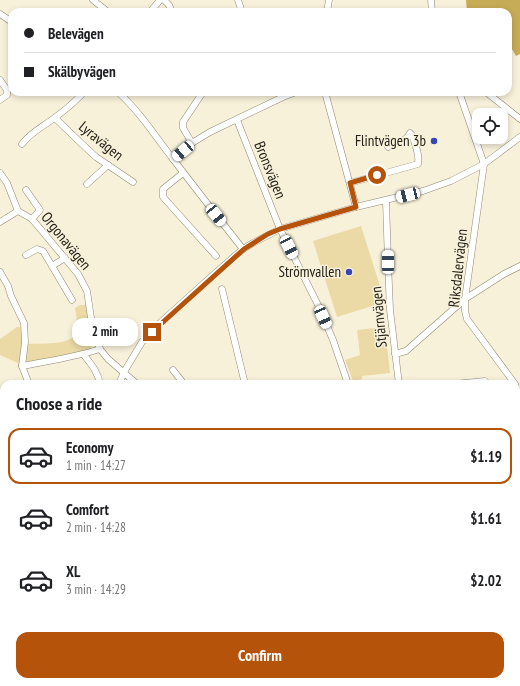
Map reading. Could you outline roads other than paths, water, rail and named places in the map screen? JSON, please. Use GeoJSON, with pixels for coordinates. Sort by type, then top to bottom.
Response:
{"type":"FeatureCollection","features":[{"type":"Feature","properties":{"kind":"street"},"geometry":{"type":"LineString","coordinates":[[93,0],[103,8]]}},
{"type":"Feature","properties":{"kind":"street"},"geometry":{"type":"LineString","coordinates":[[153,8],[160,0]]}},
{"type":"Feature","properties":{"kind":"street"},"geometry":{"type":"LineString","coordinates":[[164,0],[170,8]]}},
{"type":"Feature","properties":{"kind":"street"},"geometry":{"type":"LineString","coordinates":[[0,80],[7,90],[7,96],[0,100]]}},
{"type":"Feature","properties":{"kind":"street"},"geometry":{"type":"LineString","coordinates":[[22,144],[27,138],[55,118],[80,96]]}},
{"type":"Feature","properties":{"kind":"street"},"geometry":{"type":"LineString","coordinates":[[122,96],[147,123],[183,173],[244,249]]}},
{"type":"Feature","properties":{"kind":"street"},"geometry":{"type":"LineString","coordinates":[[192,143],[183,128],[183,122],[200,96]]}},
{"type":"Feature","properties":{"kind":"street"},"geometry":{"type":"LineString","coordinates":[[173,159],[192,143],[210,132],[286,96]]}},
{"type":"Feature","properties":{"kind":"street"},"geometry":{"type":"LineString","coordinates":[[326,96],[356,207]]}},
{"type":"Feature","properties":{"kind":"street"},"geometry":{"type":"LineString","coordinates":[[460,96],[484,164]]}},
{"type":"Feature","properties":{"kind":"street"},"geometry":{"type":"LineString","coordinates":[[491,96],[520,119]]}},
{"type":"Feature","properties":{"kind":"street","name":"Lyravägen"},"geometry":{"type":"LineString","coordinates":[[55,118],[82,144],[108,165],[133,182]]}},
{"type":"Feature","properties":{"kind":"street","name":"Bronsvägen"},"geometry":{"type":"LineString","coordinates":[[237,120],[280,229],[333,340],[347,380]]}},
{"type":"Feature","properties":{"kind":"street"},"geometry":{"type":"LineString","coordinates":[[350,183],[418,164],[418,154],[410,133],[404,140],[388,146]]}},
{"type":"Feature","properties":{"kind":"street"},"geometry":{"type":"LineString","coordinates":[[121,380],[142,342],[156,327],[244,249],[268,234],[280,229],[356,207],[423,191],[452,181],[484,164],[520,137]]}},
{"type":"Feature","properties":{"kind":"street","name":"Riksdalervägen"},"geometry":{"type":"LineString","coordinates":[[484,164],[465,299],[466,319],[513,380]]}},
{"type":"Feature","properties":{"kind":"street"},"geometry":{"type":"LineString","coordinates":[[87,184],[108,165]]}},
{"type":"Feature","properties":{"kind":"street","name":"Orgonavägen"},"geometry":{"type":"LineString","coordinates":[[0,173],[10,189],[18,211],[32,219],[78,274],[88,291],[93,331],[100,350],[108,359],[133,380]]}},
{"type":"Feature","properties":{"kind":"street"},"geometry":{"type":"LineString","coordinates":[[183,173],[163,189],[163,197],[216,256]]}},
{"type":"Feature","properties":{"kind":"street"},"geometry":{"type":"LineString","coordinates":[[26,190],[40,210],[32,219]]}},
{"type":"Feature","properties":{"kind":"street","name":"Stjärnvägen"},"geometry":{"type":"LineString","coordinates":[[386,201],[388,262],[398,380]]}},
{"type":"Feature","properties":{"kind":"street"},"geometry":{"type":"LineString","coordinates":[[0,222],[18,211]]}},
{"type":"Feature","properties":{"kind":"street"},"geometry":{"type":"LineString","coordinates":[[26,255],[37,249],[43,251],[72,300]]}},
{"type":"Feature","properties":{"kind":"street"},"geometry":{"type":"LineString","coordinates":[[52,266],[65,258]]}},
{"type":"Feature","properties":{"kind":"street"},"geometry":{"type":"LineString","coordinates":[[395,354],[406,351],[465,299],[504,274],[520,266]]}},
{"type":"Feature","properties":{"kind":"street"},"geometry":{"type":"LineString","coordinates":[[0,272],[8,286],[11,296],[24,323],[25,342],[22,366],[27,380]]}},
{"type":"Feature","properties":{"kind":"street"},"geometry":{"type":"LineString","coordinates":[[222,289],[244,380]]}},
{"type":"Feature","properties":{"kind":"street"},"geometry":{"type":"LineString","coordinates":[[22,366],[84,355],[100,350]]}},
{"type":"Feature","properties":{"kind":"street"},"geometry":{"type":"LineString","coordinates":[[84,355],[96,370],[99,380]]}},
{"type":"Feature","properties":{"kind":"street"},"geometry":{"type":"LineString","coordinates":[[174,370],[181,380]]}},
{"type":"Feature","properties":{"kind":"place","name":"Flintvägen 3b"},"geometry":{"type":"Point","coordinates":[434,141]}},
{"type":"Feature","properties":{"kind":"place","name":"Strömvallen"},"geometry":{"type":"Point","coordinates":[349,272]}}]}
